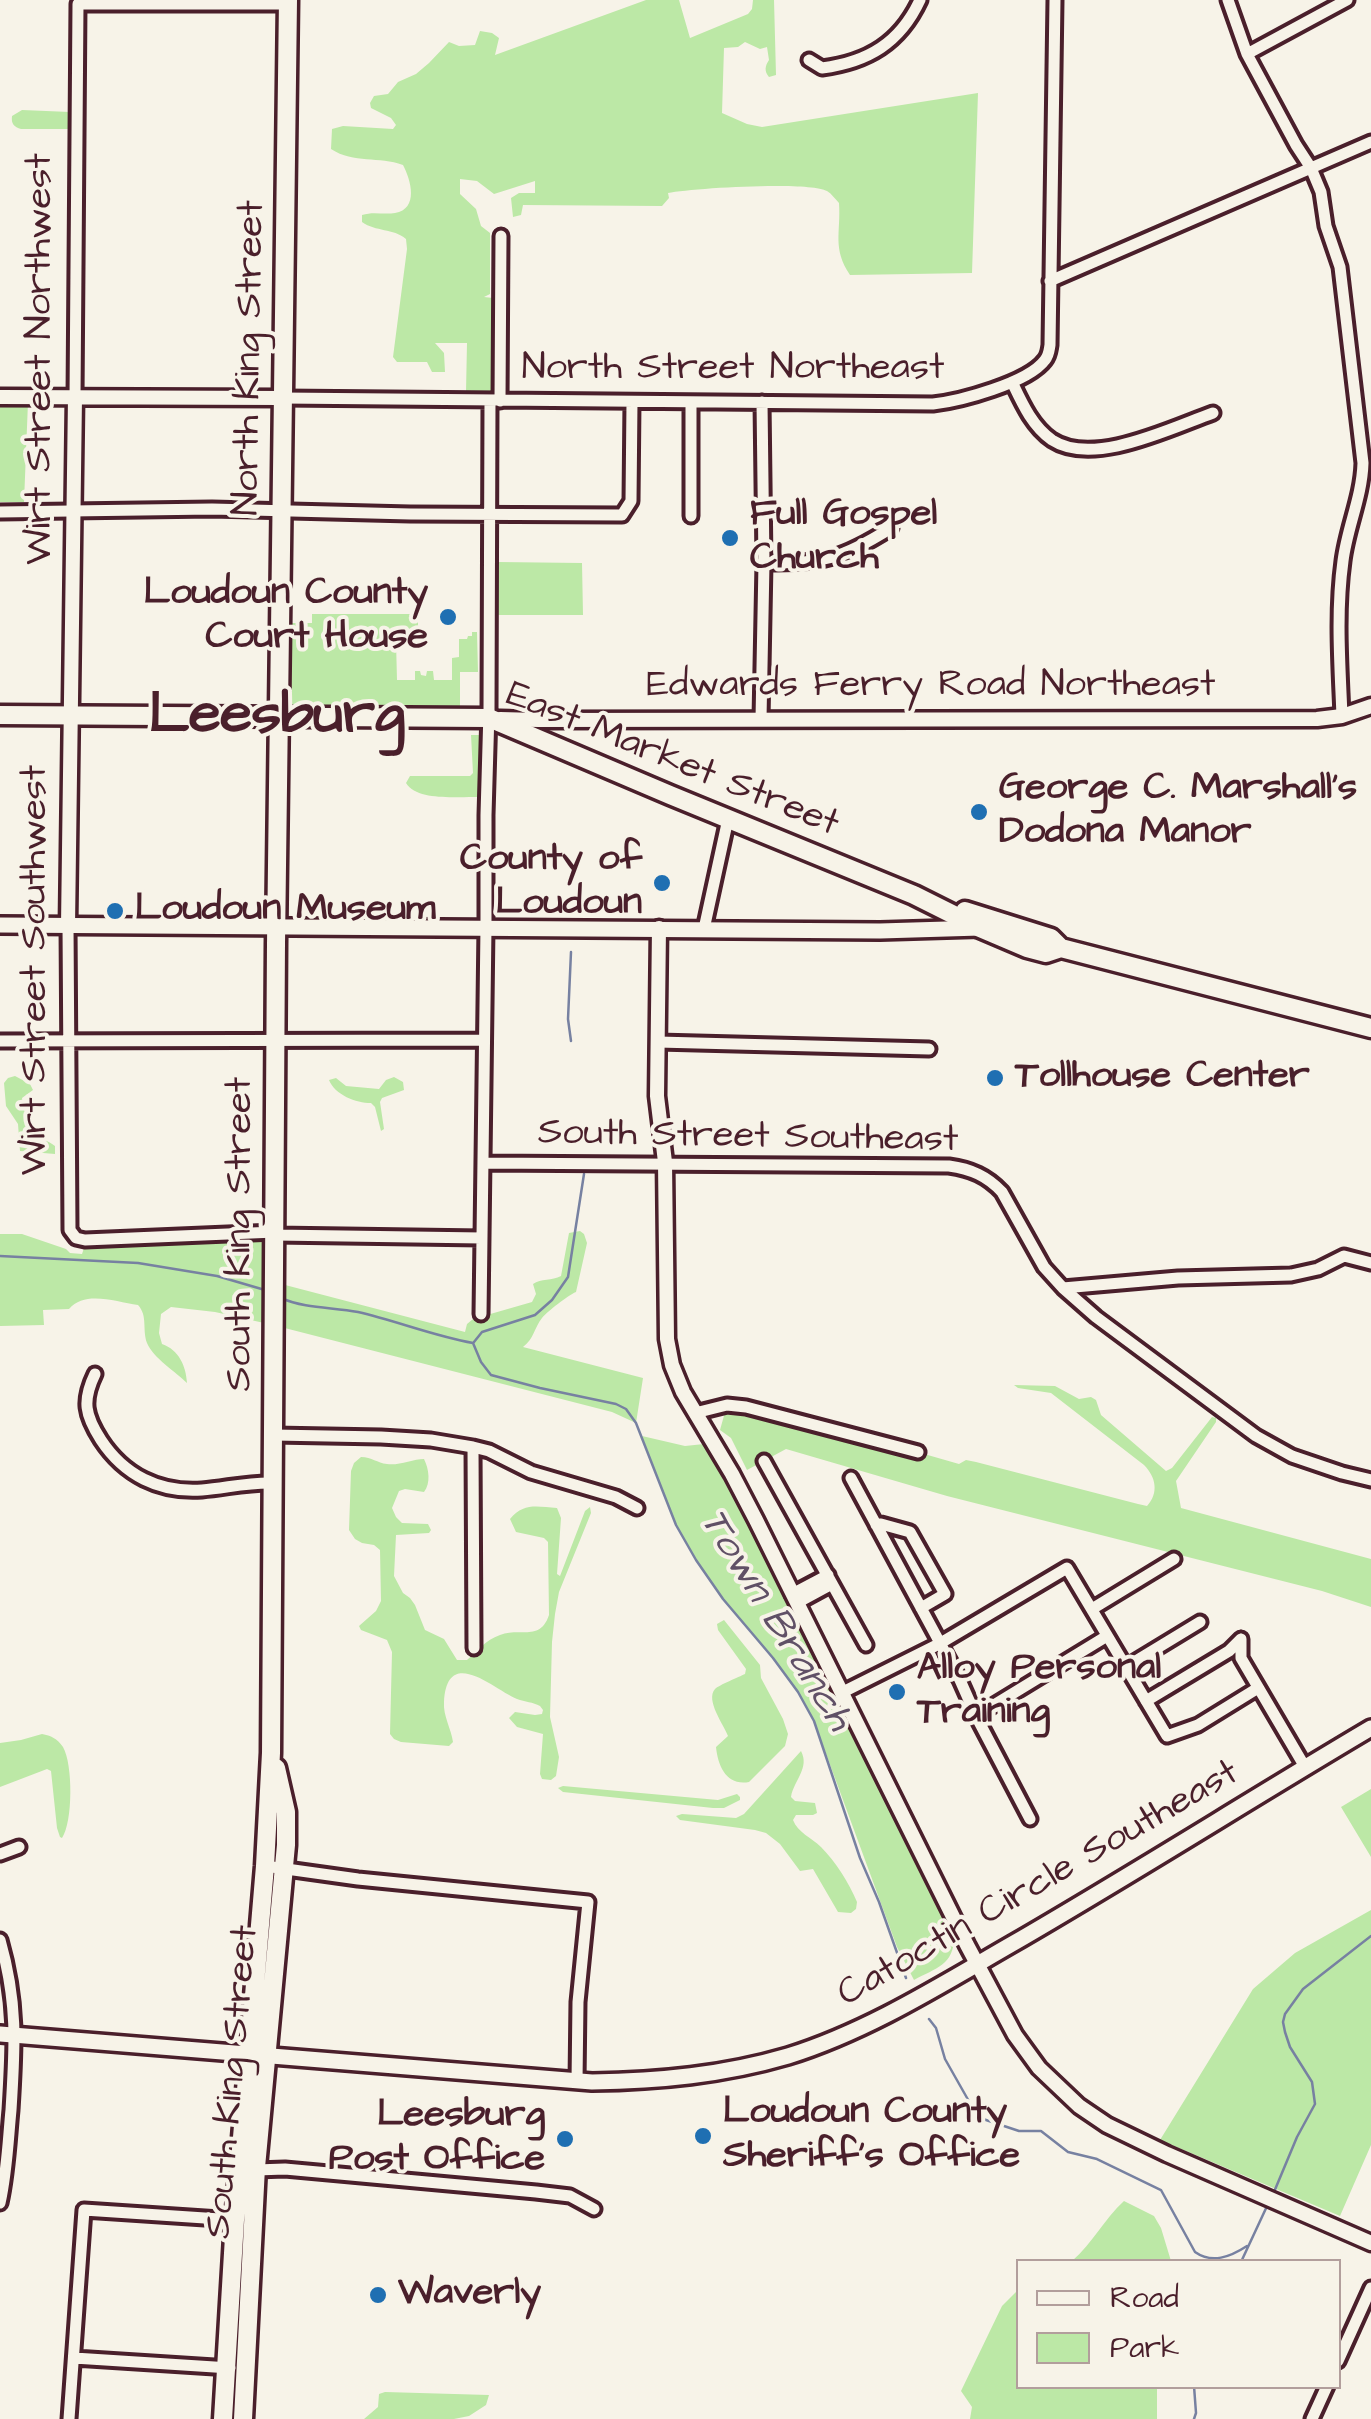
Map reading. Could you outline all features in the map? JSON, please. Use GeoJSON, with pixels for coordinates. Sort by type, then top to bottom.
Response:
{"type":"FeatureCollection","features":[{"type":"Feature","properties":{"kind":"main road","name":"North King Street"},"geometry":{"type":"LineString","coordinates":[[280,716],[288,2]]}},
{"type":"Feature","properties":{"kind":"main road","name":"East Market Street"},"geometry":{"type":"LineString","coordinates":[[0,715],[489,718],[536,729],[728,819],[1030,941]]}},
{"type":"Feature","properties":{"kind":"main road","name":"South King Street"},"geometry":{"type":"LineString","coordinates":[[243,2419],[236,2368],[235,2220],[258,2055],[274,1868],[271,1753],[280,716]]}},
{"type":"Feature","properties":{"kind":"main road","name":"East Market Street"},"geometry":{"type":"LineString","coordinates":[[914,895],[980,928],[1030,941],[1051,938],[1061,948],[1371,1028]]}},
{"type":"Feature","properties":{"kind":"main road"},"geometry":{"type":"LineString","coordinates":[[0,925],[936,931],[980,928]]}},
{"type":"Feature","properties":{"kind":"main road"},"geometry":{"type":"LineString","coordinates":[[936,931],[1030,941]]}},
{"type":"Feature","properties":{"kind":"main road","name":"Catoctin Circle Southeast"},"geometry":{"type":"LineString","coordinates":[[8,2034],[577,2081],[670,2079],[771,2060],[859,2029],[977,1964],[1371,1728]]}},
{"type":"Feature","properties":{"kind":"main road","name":"South King Street"},"geometry":{"type":"LineString","coordinates":[[223,2419],[236,2368],[256,2170],[258,2055]]}},
{"type":"Feature","properties":{"kind":"street"},"geometry":{"type":"LineString","coordinates":[[809,60],[822,68],[862,60],[901,30],[920,0]]}},
{"type":"Feature","properties":{"kind":"street"},"geometry":{"type":"LineString","coordinates":[[1055,0],[1050,280],[1371,142]]}},
{"type":"Feature","properties":{"kind":"street"},"geometry":{"type":"LineString","coordinates":[[1228,0],[1246,54],[1312,168],[1340,267],[1362,463],[1340,582],[1342,716]]}},
{"type":"Feature","properties":{"kind":"street"},"geometry":{"type":"LineString","coordinates":[[1246,54],[1347,0]]}},
{"type":"Feature","properties":{"kind":"street","name":"Wirt Street Northwest"},"geometry":{"type":"LineString","coordinates":[[72,715],[78,4],[288,2]]}},
{"type":"Feature","properties":{"kind":"street"},"geometry":{"type":"LineString","coordinates":[[481,1314],[491,514],[501,236]]}},
{"type":"Feature","properties":{"kind":"street","name":"North Street Northeast"},"geometry":{"type":"LineString","coordinates":[[282,398],[932,404],[962,399],[1012,382],[1038,367],[1048,354],[1050,280]]}},
{"type":"Feature","properties":{"kind":"street"},"geometry":{"type":"LineString","coordinates":[[1012,382],[1042,431],[1058,443],[1077,449],[1125,444],[1213,413]]}},
{"type":"Feature","properties":{"kind":"street"},"geometry":{"type":"LineString","coordinates":[[0,397],[282,398]]}},
{"type":"Feature","properties":{"kind":"street"},"geometry":{"type":"LineString","coordinates":[[0,512],[282,510],[617,515],[626,512],[632,502],[632,402]]}},
{"type":"Feature","properties":{"kind":"street"},"geometry":{"type":"LineString","coordinates":[[761,719],[762,402]]}},
{"type":"Feature","properties":{"kind":"street"},"geometry":{"type":"LineString","coordinates":[[691,516],[692,403]]}},
{"type":"Feature","properties":{"kind":"street"},"geometry":{"type":"LineString","coordinates":[[764,563],[828,560],[891,528]]}},
{"type":"Feature","properties":{"kind":"street","name":"Edwards Ferry Road Northeast"},"geometry":{"type":"LineString","coordinates":[[536,729],[761,719],[1318,719],[1371,706]]}},
{"type":"Feature","properties":{"kind":"street","name":"Wirt Street Southwest"},"geometry":{"type":"LineString","coordinates":[[72,715],[68,1225],[76,1238],[85,1240],[275,1234]]}},
{"type":"Feature","properties":{"kind":"street"},"geometry":{"type":"LineString","coordinates":[[704,929],[728,819]]}},
{"type":"Feature","properties":{"kind":"street"},"geometry":{"type":"LineString","coordinates":[[659,928],[657,1096],[664,1162],[667,1339],[677,1378],[732,1474],[977,1964],[1026,2052],[1079,2106],[1120,2132],[1371,2244]]}},
{"type":"Feature","properties":{"kind":"street"},"geometry":{"type":"LineString","coordinates":[[0,1041],[484,1040]]}},
{"type":"Feature","properties":{"kind":"street"},"geometry":{"type":"LineString","coordinates":[[658,1042],[929,1049]]}},
{"type":"Feature","properties":{"kind":"street","name":"South Street Southeast"},"geometry":{"type":"LineString","coordinates":[[483,1163],[949,1166],[970,1170],[1002,1192],[1044,1267],[1122,1338],[1256,1436],[1292,1456],[1371,1480]]}},
{"type":"Feature","properties":{"kind":"street"},"geometry":{"type":"LineString","coordinates":[[275,1234],[482,1238]]}},
{"type":"Feature","properties":{"kind":"street"},"geometry":{"type":"LineString","coordinates":[[1063,1288],[1178,1278],[1291,1275],[1344,1256],[1371,1262]]}},
{"type":"Feature","properties":{"kind":"street"},"geometry":{"type":"LineString","coordinates":[[94,1374],[86,1402],[88,1416],[114,1459],[138,1476],[183,1490],[273,1484]]}},
{"type":"Feature","properties":{"kind":"street"},"geometry":{"type":"LineString","coordinates":[[696,1414],[727,1405],[746,1407],[918,1452]]}},
{"type":"Feature","properties":{"kind":"street"},"geometry":{"type":"LineString","coordinates":[[274,1435],[431,1440],[473,1447],[531,1472],[616,1497],[638,1508]]}},
{"type":"Feature","properties":{"kind":"street"},"geometry":{"type":"LineString","coordinates":[[473,1447],[474,1648]]}},
{"type":"Feature","properties":{"kind":"street"},"geometry":{"type":"LineString","coordinates":[[764,1461],[866,1645]]}},
{"type":"Feature","properties":{"kind":"street"},"geometry":{"type":"LineString","coordinates":[[850,1478],[1030,1819]]}},
{"type":"Feature","properties":{"kind":"street"},"geometry":{"type":"LineString","coordinates":[[876,1526],[882,1524],[910,1532],[945,1594],[921,1608]]}},
{"type":"Feature","properties":{"kind":"street"},"geometry":{"type":"LineString","coordinates":[[1092,1609],[1174,1559]]}},
{"type":"Feature","properties":{"kind":"street"},"geometry":{"type":"LineString","coordinates":[[843,1692],[940,1644],[1067,1568],[1167,1736],[1198,1725],[1258,1688]]}},
{"type":"Feature","properties":{"kind":"street"},"geometry":{"type":"LineString","coordinates":[[794,1598],[830,1580]]}},
{"type":"Feature","properties":{"kind":"street"},"geometry":{"type":"LineString","coordinates":[[1126,1667],[1200,1622]]}},
{"type":"Feature","properties":{"kind":"street"},"geometry":{"type":"LineString","coordinates":[[976,1716],[1107,1636]]}},
{"type":"Feature","properties":{"kind":"street"},"geometry":{"type":"LineString","coordinates":[[1146,1701],[1229,1651],[1242,1639],[1240,1658],[1305,1767]]}},
{"type":"Feature","properties":{"kind":"street"},"geometry":{"type":"LineString","coordinates":[[0,1854],[19,1848]]}},
{"type":"Feature","properties":{"kind":"street"},"geometry":{"type":"LineString","coordinates":[[274,1868],[588,1902],[578,2002],[577,2081]]}},
{"type":"Feature","properties":{"kind":"street"},"geometry":{"type":"LineString","coordinates":[[0,1940],[12,1988],[6,2178],[0,2203]]}},
{"type":"Feature","properties":{"kind":"street"},"geometry":{"type":"LineString","coordinates":[[256,2170],[285,2168],[536,2192],[570,2196],[594,2209]]}},
{"type":"Feature","properties":{"kind":"street"},"geometry":{"type":"LineString","coordinates":[[69,2419],[84,2210],[235,2220]]}},
{"type":"Feature","properties":{"kind":"street"},"geometry":{"type":"LineString","coordinates":[[1341,2355],[1371,2288]]}},
{"type":"Feature","properties":{"kind":"street"},"geometry":{"type":"LineString","coordinates":[[74,2358],[236,2368]]}},
{"type":"Feature","properties":{"kind":"street"},"geometry":{"type":"LineString","coordinates":[[1312,2419],[1326,2389]]}},
{"type":"Feature","properties":{"kind":"green space"},"geometry":{"type":"Polygon","coordinates":[[[646,0],[679,0],[690,38],[748,14],[753,0],[774,0],[776,75],[769,77],[766,73],[767,47],[760,49],[745,42],[724,48],[722,113],[747,124],[762,127],[978,93],[972,273],[850,275],[839,248],[839,203],[827,191],[816,188],[750,186],[681,191],[668,193],[669,198],[662,206],[523,205],[521,215],[513,217],[511,198],[519,193],[535,193],[535,181],[494,194],[477,181],[460,179],[460,194],[476,209],[481,226],[490,233],[490,294],[484,297],[493,298],[494,393],[466,392],[467,343],[435,343],[444,353],[445,372],[432,372],[427,362],[397,362],[393,357],[406,239],[367,225],[362,222],[362,215],[391,213],[408,206],[408,178],[403,165],[349,157],[331,149],[332,129],[393,129],[396,125],[391,118],[371,108],[374,96],[388,94],[398,82],[416,74],[449,42],[475,45],[480,31],[492,33],[499,38],[495,55],[646,0]]]}},
{"type":"Feature","properties":{"kind":"green space"},"geometry":{"type":"Polygon","coordinates":[[[22,110],[70,112],[71,129],[21,129],[15,126],[12,116],[22,110]]]}},
{"type":"Feature","properties":{"kind":"green space"},"geometry":{"type":"Polygon","coordinates":[[[28,402],[24,502],[0,502],[0,403],[28,402]]]}},
{"type":"Feature","properties":{"kind":"green space"},"geometry":{"type":"Polygon","coordinates":[[[498,562],[582,563],[583,615],[497,615],[498,562]]]}},
{"type":"Feature","properties":{"kind":"green space"},"geometry":{"type":"Polygon","coordinates":[[[312,614],[418,614],[418,641],[396,641],[397,680],[415,680],[415,671],[426,676],[427,671],[433,671],[434,680],[452,680],[452,658],[459,657],[459,639],[477,632],[478,672],[460,672],[460,709],[290,707],[290,623],[312,623],[312,614]]]}},
{"type":"Feature","properties":{"kind":"green space"},"geometry":{"type":"Polygon","coordinates":[[[471,735],[480,735],[484,743],[480,797],[429,796],[406,783],[410,776],[470,776],[471,735]]]}},
{"type":"Feature","properties":{"kind":"green space"},"geometry":{"type":"Polygon","coordinates":[[[15,1076],[30,1084],[33,1090],[22,1098],[27,1120],[35,1133],[55,1146],[55,1154],[20,1151],[18,1124],[6,1106],[4,1083],[15,1076]]]}},
{"type":"Feature","properties":{"kind":"green space"},"geometry":{"type":"Polygon","coordinates":[[[394,1077],[403,1082],[404,1090],[382,1098],[381,1131],[371,1103],[347,1097],[329,1080],[336,1078],[346,1086],[379,1089],[394,1077]]]}},
{"type":"Feature","properties":{"kind":"green space"},"geometry":{"type":"Polygon","coordinates":[[[580,1231],[587,1243],[576,1292],[545,1315],[523,1347],[643,1378],[636,1423],[612,1412],[215,1312],[171,1307],[161,1314],[162,1344],[180,1359],[187,1383],[150,1349],[138,1305],[83,1300],[69,1309],[43,1310],[44,1325],[0,1326],[0,1234],[22,1234],[82,1254],[85,1245],[261,1238],[265,1241],[266,1280],[465,1332],[473,1319],[532,1302],[536,1294],[533,1284],[561,1276],[569,1233],[580,1231]]]}},
{"type":"Feature","properties":{"kind":"green space"},"geometry":{"type":"Polygon","coordinates":[[[1014,1385],[1055,1386],[1079,1399],[1091,1397],[1101,1415],[1166,1471],[1212,1417],[1216,1418],[1176,1481],[1181,1508],[1371,1559],[1371,1607],[1322,1591],[947,1496],[786,1449],[747,1470],[731,1438],[720,1430],[727,1405],[959,1464],[966,1460],[976,1462],[1147,1506],[1154,1485],[1144,1465],[1051,1393],[1014,1385]]]}},
{"type":"Feature","properties":{"kind":"green space"},"geometry":{"type":"Polygon","coordinates":[[[642,1436],[685,1446],[704,1444],[742,1506],[741,1511],[954,1937],[951,1954],[936,1969],[914,1980],[897,1947],[814,1721],[798,1692],[696,1560],[676,1525],[642,1436]]]}},
{"type":"Feature","properties":{"kind":"green space"},"geometry":{"type":"Polygon","coordinates":[[[361,1457],[391,1464],[424,1459],[428,1484],[424,1492],[399,1491],[392,1508],[402,1523],[428,1524],[431,1530],[396,1535],[394,1576],[415,1605],[425,1630],[444,1639],[457,1660],[467,1660],[500,1635],[535,1631],[549,1615],[548,1542],[516,1532],[510,1519],[526,1508],[557,1508],[561,1518],[557,1574],[560,1576],[590,1507],[559,1592],[555,1614],[550,1717],[559,1757],[556,1776],[551,1780],[542,1779],[540,1774],[543,1734],[517,1727],[509,1718],[515,1712],[535,1715],[543,1710],[473,1675],[454,1676],[447,1685],[444,1707],[453,1742],[449,1746],[401,1742],[390,1734],[392,1652],[387,1640],[359,1626],[381,1601],[380,1550],[355,1539],[349,1530],[351,1471],[361,1457]]]}},
{"type":"Feature","properties":{"kind":"green space"},"geometry":{"type":"Polygon","coordinates":[[[724,1620],[760,1665],[761,1678],[788,1734],[785,1746],[749,1782],[729,1778],[717,1754],[716,1747],[728,1736],[714,1706],[713,1694],[717,1687],[745,1674],[746,1669],[718,1630],[717,1624],[724,1620]]]}},
{"type":"Feature","properties":{"kind":"green space"},"geometry":{"type":"Polygon","coordinates":[[[42,1734],[61,1744],[69,1766],[70,1807],[62,1838],[57,1828],[51,1771],[47,1769],[0,1787],[0,1743],[42,1734]]]}},
{"type":"Feature","properties":{"kind":"green space"},"geometry":{"type":"Polygon","coordinates":[[[801,1751],[803,1769],[791,1797],[815,1803],[817,1813],[796,1815],[793,1820],[842,1873],[857,1902],[851,1913],[838,1912],[813,1869],[800,1871],[780,1844],[766,1833],[680,1820],[676,1816],[736,1818],[744,1814],[801,1751]]]}},
{"type":"Feature","properties":{"kind":"green space"},"geometry":{"type":"Polygon","coordinates":[[[558,1788],[718,1800],[737,1794],[740,1800],[724,1808],[713,1808],[563,1792],[558,1788]]]}},
{"type":"Feature","properties":{"kind":"green space"},"geometry":{"type":"Polygon","coordinates":[[[1371,1789],[1371,1857],[1341,1807],[1371,1789]]]}},
{"type":"Feature","properties":{"kind":"green space"},"geometry":{"type":"Polygon","coordinates":[[[1371,1910],[1371,2145],[1340,2216],[1160,2140],[1253,1989],[1295,1953],[1371,1910]]]}},
{"type":"Feature","properties":{"kind":"green space"},"geometry":{"type":"Polygon","coordinates":[[[1124,2201],[1154,2216],[1170,2259],[1074,2259],[1124,2201]]]}},
{"type":"Feature","properties":{"kind":"green space"},"geometry":{"type":"Polygon","coordinates":[[[1016,2292],[1016,2389],[1157,2389],[1157,2419],[970,2419],[972,2407],[961,2391],[1002,2306],[1016,2292]]]}},
{"type":"Feature","properties":{"kind":"green space"},"geometry":{"type":"Polygon","coordinates":[[[379,2394],[489,2395],[486,2405],[469,2416],[454,2419],[364,2419],[378,2407],[379,2394]]]}},
{"type":"Feature","properties":{"kind":"waterway"},"geometry":{"type":"LineString","coordinates":[[571,952],[571,1041]]}},
{"type":"Feature","properties":{"kind":"waterway"},"geometry":{"type":"LineString","coordinates":[[474,1342],[482,1332],[535,1315],[552,1300],[568,1277],[584,1174]]}},
{"type":"Feature","properties":{"kind":"waterway","name":"Town Branch"},"geometry":{"type":"LineString","coordinates":[[0,1256],[138,1263],[217,1276],[265,1290]]}},
{"type":"Feature","properties":{"kind":"waterway","name":"Town Branch"},"geometry":{"type":"LineString","coordinates":[[281,1298],[358,1312],[473,1343],[491,1375],[626,1409],[636,1423],[676,1525],[696,1560],[798,1692],[814,1721],[906,1978]]}},
{"type":"Feature","properties":{"kind":"waterway"},"geometry":{"type":"LineString","coordinates":[[1274,2192],[1315,2104],[1312,2082],[1290,2047],[1283,2022],[1285,2014],[1303,1989],[1371,1936]]}},
{"type":"Feature","properties":{"kind":"waterway","name":"Town Branch"},"geometry":{"type":"LineString","coordinates":[[929,2019],[936,2028],[945,2059],[975,2112],[983,2119],[1019,2131],[1041,2131],[1068,2152],[1097,2159],[1161,2190],[1195,2252],[1201,2256],[1221,2258],[1247,2246]]}},
{"type":"Feature","properties":{"kind":"waterway"},"geometry":{"type":"LineString","coordinates":[[1242,2259],[1268,2204]]}},
{"type":"Feature","properties":{"kind":"waterway"},"geometry":{"type":"LineString","coordinates":[[1194,2389],[1194,2419]]}},
{"type":"Feature","properties":{"kind":"place","name":"Full Gospel Church"},"geometry":{"type":"Point","coordinates":[730,538]}},
{"type":"Feature","properties":{"kind":"place","name":"Loudoun County Court House"},"geometry":{"type":"Point","coordinates":[448,617]}},
{"type":"Feature","properties":{"kind":"place","name":"George C. Marshall's Dodona Manor"},"geometry":{"type":"Point","coordinates":[979,812]}},
{"type":"Feature","properties":{"kind":"place","name":"County of Loudoun"},"geometry":{"type":"Point","coordinates":[662,883]}},
{"type":"Feature","properties":{"kind":"place","name":"Loudoun Museum"},"geometry":{"type":"Point","coordinates":[115,911]}},
{"type":"Feature","properties":{"kind":"place","name":"Tollhouse Center"},"geometry":{"type":"Point","coordinates":[995,1078]}},
{"type":"Feature","properties":{"kind":"place","name":"Alloy Personal Training"},"geometry":{"type":"Point","coordinates":[897,1692]}},
{"type":"Feature","properties":{"kind":"place","name":"Loudoun County Sheriff's Office"},"geometry":{"type":"Point","coordinates":[703,2136]}},
{"type":"Feature","properties":{"kind":"place","name":"Leesburg Post Office"},"geometry":{"type":"Point","coordinates":[565,2139]}},
{"type":"Feature","properties":{"kind":"place","name":"Waverly"},"geometry":{"type":"Point","coordinates":[378,2295]}},
{"type":"Feature","properties":{"kind":"district","name":"Leesburg"},"geometry":{"type":"Point","coordinates":[277,719]}}]}
